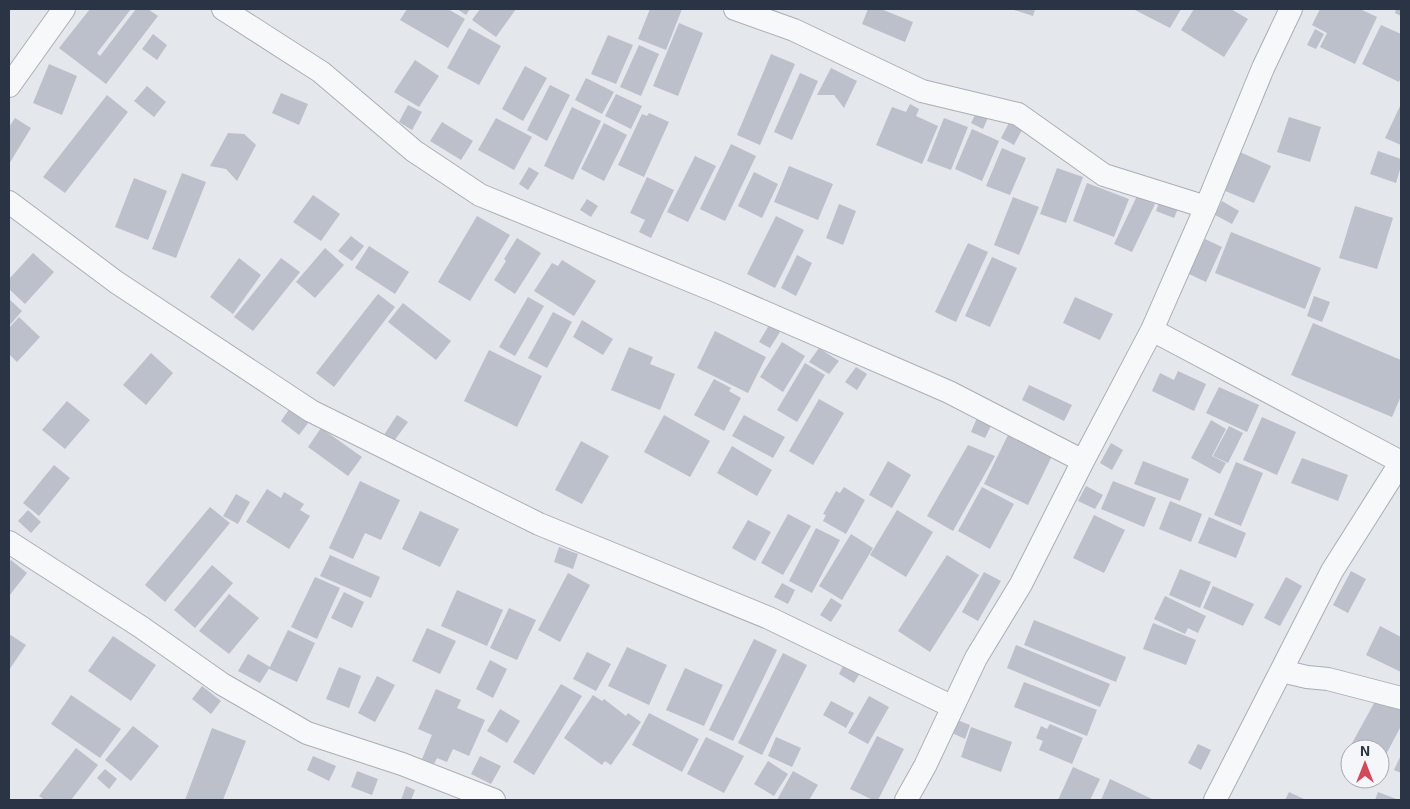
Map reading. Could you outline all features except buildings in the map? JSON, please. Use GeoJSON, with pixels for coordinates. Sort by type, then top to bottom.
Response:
{"type":"FeatureCollection","features":[{"type":"Feature","properties":{"kind":"street"},"geometry":{"type":"LineString","coordinates":[[9,86],[64,9]]}},
{"type":"Feature","properties":{"kind":"street"},"geometry":{"type":"LineString","coordinates":[[223,9],[321,72],[414,151],[480,195],[718,292],[949,392],[1083,461]]}},
{"type":"Feature","properties":{"kind":"street"},"geometry":{"type":"LineString","coordinates":[[735,9],[794,30],[922,91],[1018,114],[1104,175],[1206,208]]}},
{"type":"Feature","properties":{"kind":"street"},"geometry":{"type":"LineString","coordinates":[[906,800],[925,766],[976,658],[1021,584],[1152,330],[1206,208],[1263,68],[1291,9]]}},
{"type":"Feature","properties":{"kind":"street"},"geometry":{"type":"LineString","coordinates":[[9,202],[116,282],[311,411],[539,524],[769,618],[953,707]]}},
{"type":"Feature","properties":{"kind":"street"},"geometry":{"type":"LineString","coordinates":[[1152,330],[1401,462],[1332,571],[1215,800]]}},
{"type":"Feature","properties":{"kind":"street"},"geometry":{"type":"LineString","coordinates":[[9,542],[140,627],[222,684],[308,733],[402,764],[494,800]]}},
{"type":"Feature","properties":{"kind":"street"},"geometry":{"type":"LineString","coordinates":[[1281,672],[1328,679],[1401,698]]}}]}
